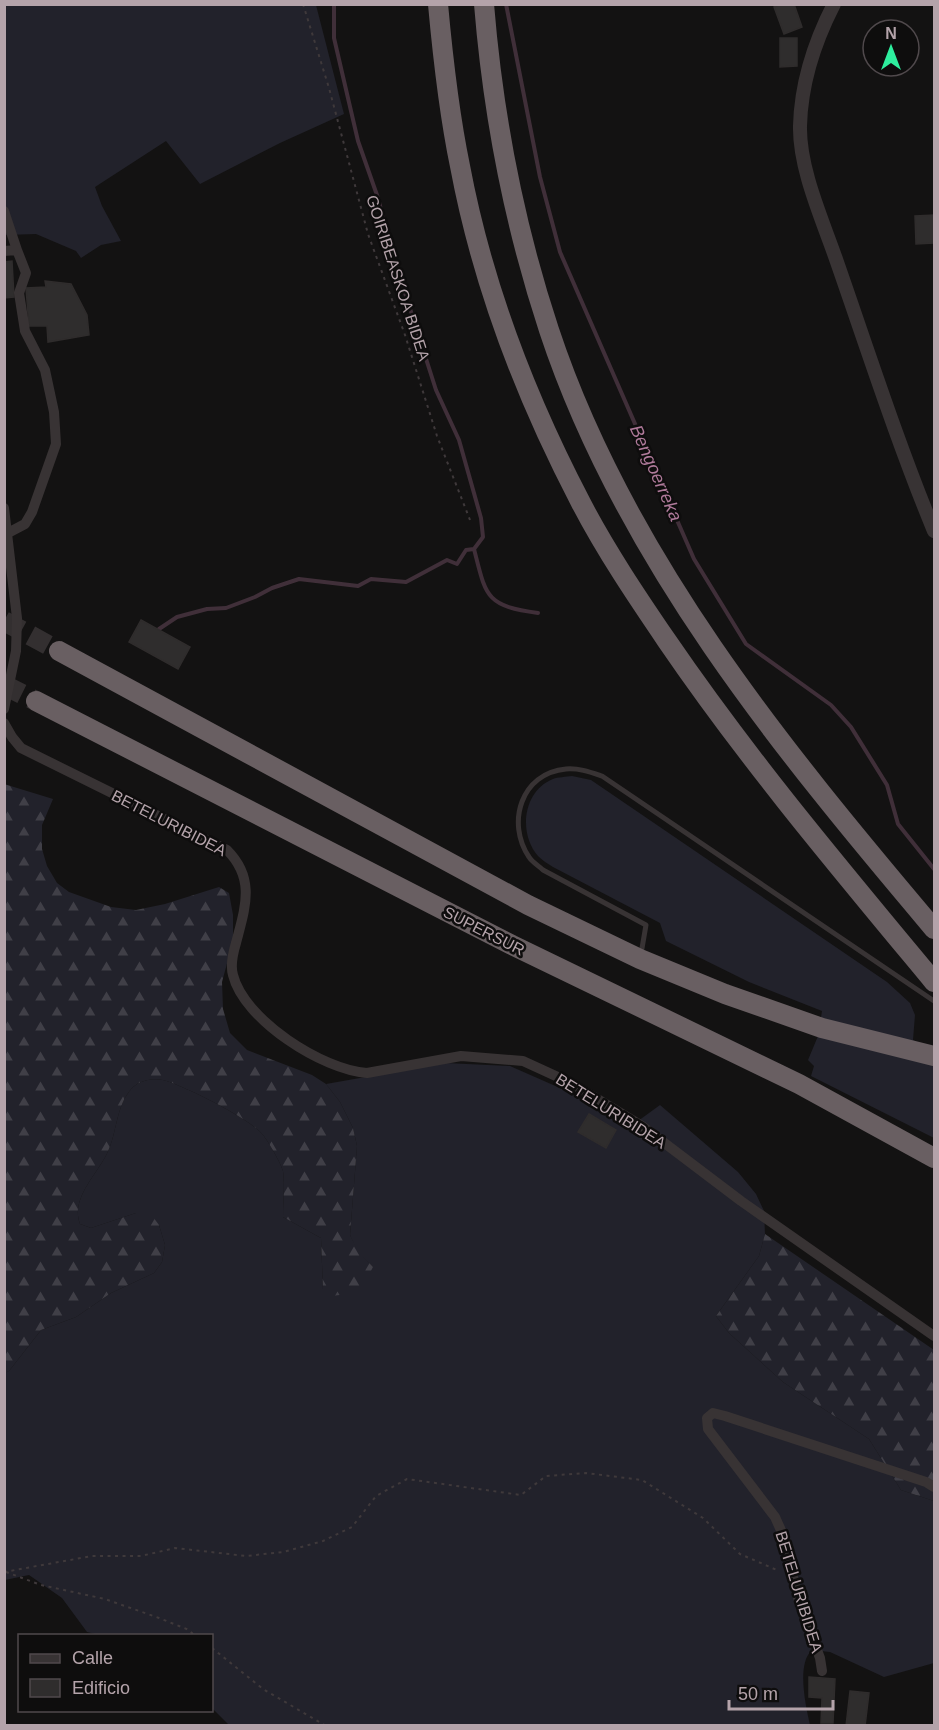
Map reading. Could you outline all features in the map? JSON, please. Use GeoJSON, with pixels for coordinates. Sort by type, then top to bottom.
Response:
{"type":"FeatureCollection","features":[{"type":"Feature","properties":{"kind":"highway"},"geometry":{"type":"LineString","coordinates":[[438,4],[443,64],[460,168],[484,266],[526,384],[569,480],[603,542],[644,607],[721,718],[934,982]]}},
{"type":"Feature","properties":{"kind":"highway"},"geometry":{"type":"LineString","coordinates":[[484,4],[489,60],[501,143],[518,225],[549,331],[604,461],[633,518],[670,581],[718,655],[796,760],[934,929]]}},
{"type":"Feature","properties":{"kind":"highway"},"geometry":{"type":"LineString","coordinates":[[59,651],[528,905],[640,959],[725,994],[822,1028],[934,1056]]}},
{"type":"Feature","properties":{"kind":"highway","name":"SUPERSUR"},"geometry":{"type":"LineString","coordinates":[[36,701],[512,945],[799,1084],[934,1158]]}},
{"type":"Feature","properties":{"kind":"street"},"geometry":{"type":"LineString","coordinates":[[834,4],[814,47],[804,98],[800,126],[805,169],[867,349],[934,531]]}},
{"type":"Feature","properties":{"kind":"street"},"geometry":{"type":"LineString","coordinates":[[4,211],[26,273],[19,293],[25,331],[45,370],[54,412],[56,444],[32,512],[25,524],[6,534]]}},
{"type":"Feature","properties":{"kind":"street"},"geometry":{"type":"LineString","coordinates":[[4,251],[17,250]]}},
{"type":"Feature","properties":{"kind":"street"},"geometry":{"type":"LineString","coordinates":[[4,508],[17,618],[16,651],[4,709]]}},
{"type":"Feature","properties":{"kind":"street","name":"BETELURIBIDEA"},"geometry":{"type":"LineString","coordinates":[[4,723],[21,748],[227,850],[237,861],[244,878],[247,901],[233,955],[232,974],[239,990],[256,1012],[288,1041],[351,1072],[367,1072],[461,1056],[523,1061],[571,1083],[642,1126],[741,1201],[934,1336]]}},
{"type":"Feature","properties":{"kind":"street","name":"BETELURIBIDEA"},"geometry":{"type":"LineString","coordinates":[[822,1671],[820,1658],[800,1605],[788,1546],[775,1517],[708,1429],[707,1418],[713,1413],[804,1441],[926,1482],[934,1487]]}},
{"type":"Feature","properties":{"kind":"lane"},"geometry":{"type":"LineString","coordinates":[[640,959],[646,925],[543,870],[530,858],[520,837],[518,818],[524,795],[531,784],[546,775],[564,769],[584,770],[602,776],[934,1001]]}},
{"type":"Feature","properties":{"kind":"path","name":"GOIRIBEASKOA BIDEA"},"geometry":{"type":"LineString","coordinates":[[303,4],[329,88],[368,234],[405,335],[437,436],[470,520]]}},
{"type":"Feature","properties":{"kind":"path"},"geometry":{"type":"LineString","coordinates":[[5,1572],[92,1556],[141,1556],[175,1548],[246,1556],[283,1552],[323,1541],[352,1527],[376,1496],[407,1479],[521,1495],[546,1476],[586,1473],[642,1480],[703,1518],[740,1554],[793,1577]]}},
{"type":"Feature","properties":{"kind":"path"},"geometry":{"type":"LineString","coordinates":[[5,1572],[41,1585],[105,1599],[159,1618],[194,1634]]}},
{"type":"Feature","properties":{"kind":"path"},"geometry":{"type":"LineString","coordinates":[[213,1649],[263,1689],[326,1725]]}},
{"type":"Feature","properties":{"kind":"green space"},"geometry":{"type":"Polygon","coordinates":[[[4,5],[316,5],[344,114],[280,143],[200,184],[166,141],[95,187],[102,206],[121,241],[101,245],[81,258],[76,251],[36,234],[5,235],[4,5]]]}},
{"type":"Feature","properties":{"kind":"green space"},"geometry":{"type":"Polygon","coordinates":[[[572,776],[591,780],[887,982],[910,1003],[915,1015],[913,1040],[934,1051],[934,1138],[811,1076],[814,1066],[808,1060],[818,1036],[822,1011],[749,982],[666,941],[660,923],[553,867],[538,856],[532,847],[526,825],[530,803],[535,793],[543,785],[555,778],[572,776]]]}},
{"type":"Feature","properties":{"kind":"green space"},"geometry":{"type":"Polygon","coordinates":[[[4,784],[53,799],[42,825],[42,849],[47,866],[57,883],[69,892],[111,907],[136,910],[165,904],[219,887],[229,893],[233,915],[233,941],[222,982],[223,1009],[230,1033],[247,1050],[312,1075],[326,1084],[340,1102],[353,1128],[357,1146],[350,1235],[358,1251],[373,1267],[365,1282],[354,1293],[330,1296],[323,1289],[321,1238],[283,1217],[283,1171],[263,1135],[245,1120],[200,1095],[163,1080],[147,1080],[133,1087],[122,1103],[112,1141],[104,1159],[84,1190],[78,1207],[78,1215],[80,1224],[91,1228],[136,1213],[150,1213],[159,1225],[165,1245],[162,1262],[154,1273],[111,1293],[76,1317],[41,1330],[5,1373],[4,784]]]}},
{"type":"Feature","properties":{"kind":"green space"},"geometry":{"type":"Polygon","coordinates":[[[445,1063],[510,1066],[569,1092],[615,1121],[638,1121],[660,1105],[738,1172],[756,1194],[764,1211],[765,1234],[759,1256],[716,1316],[729,1333],[783,1382],[869,1439],[901,1490],[934,1501],[934,1663],[884,1677],[830,1652],[812,1650],[804,1665],[803,1675],[810,1725],[229,1725],[213,1709],[213,1634],[96,1634],[87,1632],[62,1598],[29,1575],[5,1580],[4,1373],[9,1371],[41,1330],[76,1317],[111,1293],[154,1273],[162,1262],[165,1245],[159,1225],[136,1213],[91,1228],[80,1224],[78,1215],[78,1207],[84,1190],[104,1159],[112,1141],[122,1103],[127,1095],[133,1087],[143,1081],[163,1080],[200,1095],[256,1128],[274,1152],[283,1171],[283,1217],[321,1238],[323,1289],[373,1267],[357,1251],[350,1235],[357,1146],[353,1128],[340,1102],[326,1084],[445,1063]]]}},
{"type":"Feature","properties":{"kind":"green space"},"geometry":{"type":"Polygon","coordinates":[[[765,1234],[934,1350],[934,1501],[901,1490],[869,1439],[783,1382],[729,1333],[716,1316],[759,1256],[765,1234]]]}},
{"type":"Feature","properties":{"kind":"building"},"geometry":{"type":"Polygon","coordinates":[[[781,4],[794,4],[802,27],[784,34],[774,7],[781,4]]]}},
{"type":"Feature","properties":{"kind":"building"},"geometry":{"type":"Polygon","coordinates":[[[780,38],[797,38],[797,66],[780,67],[780,38]]]}},
{"type":"Feature","properties":{"kind":"building"},"geometry":{"type":"Polygon","coordinates":[[[934,215],[934,243],[916,244],[915,216],[934,215]]]}},
{"type":"Feature","properties":{"kind":"building"},"geometry":{"type":"Polygon","coordinates":[[[12,261],[14,297],[4,298],[4,262],[12,261]]]}},
{"type":"Feature","properties":{"kind":"building"},"geometry":{"type":"Polygon","coordinates":[[[45,281],[71,284],[87,315],[89,335],[48,342],[47,326],[29,326],[26,288],[46,287],[45,281]]]}},
{"type":"Feature","properties":{"kind":"building"},"geometry":{"type":"Polygon","coordinates":[[[141,620],[190,647],[178,669],[129,642],[141,620]]]}},
{"type":"Feature","properties":{"kind":"building"},"geometry":{"type":"Polygon","coordinates":[[[589,1114],[616,1130],[606,1148],[578,1132],[589,1114]]]}},
{"type":"Feature","properties":{"kind":"building"},"geometry":{"type":"Polygon","coordinates":[[[809,1677],[835,1679],[833,1723],[821,1723],[822,1698],[809,1697],[809,1677]]]}},
{"type":"Feature","properties":{"kind":"building"},"geometry":{"type":"Polygon","coordinates":[[[850,1691],[869,1693],[865,1726],[846,1726],[850,1691]]]}},
{"type":"Feature","properties":{"kind":"waterway"},"geometry":{"type":"LineString","coordinates":[[334,4],[334,38],[358,141],[378,198],[391,249],[436,390],[459,440],[481,518],[483,537],[474,549],[482,578],[491,596],[498,602],[507,607],[538,613]]}},
{"type":"Feature","properties":{"kind":"waterway","name":"Bengoerreka"},"geometry":{"type":"LineString","coordinates":[[506,4],[540,177],[560,252],[694,559],[746,644],[831,705],[851,727],[887,785],[898,824],[934,869]]}},
{"type":"Feature","properties":{"kind":"waterway"},"geometry":{"type":"LineString","coordinates":[[159,629],[177,617],[207,609],[226,608],[299,579],[358,586],[371,579],[406,582],[447,560],[457,564],[466,550],[474,549]]}},
{"type":"Feature","properties":{"kind":"tunnel"},"geometry":{"type":"LineString","coordinates":[[4,621],[59,651]]}},
{"type":"Feature","properties":{"kind":"tunnel"},"geometry":{"type":"LineString","coordinates":[[4,685],[36,701]]}}]}
